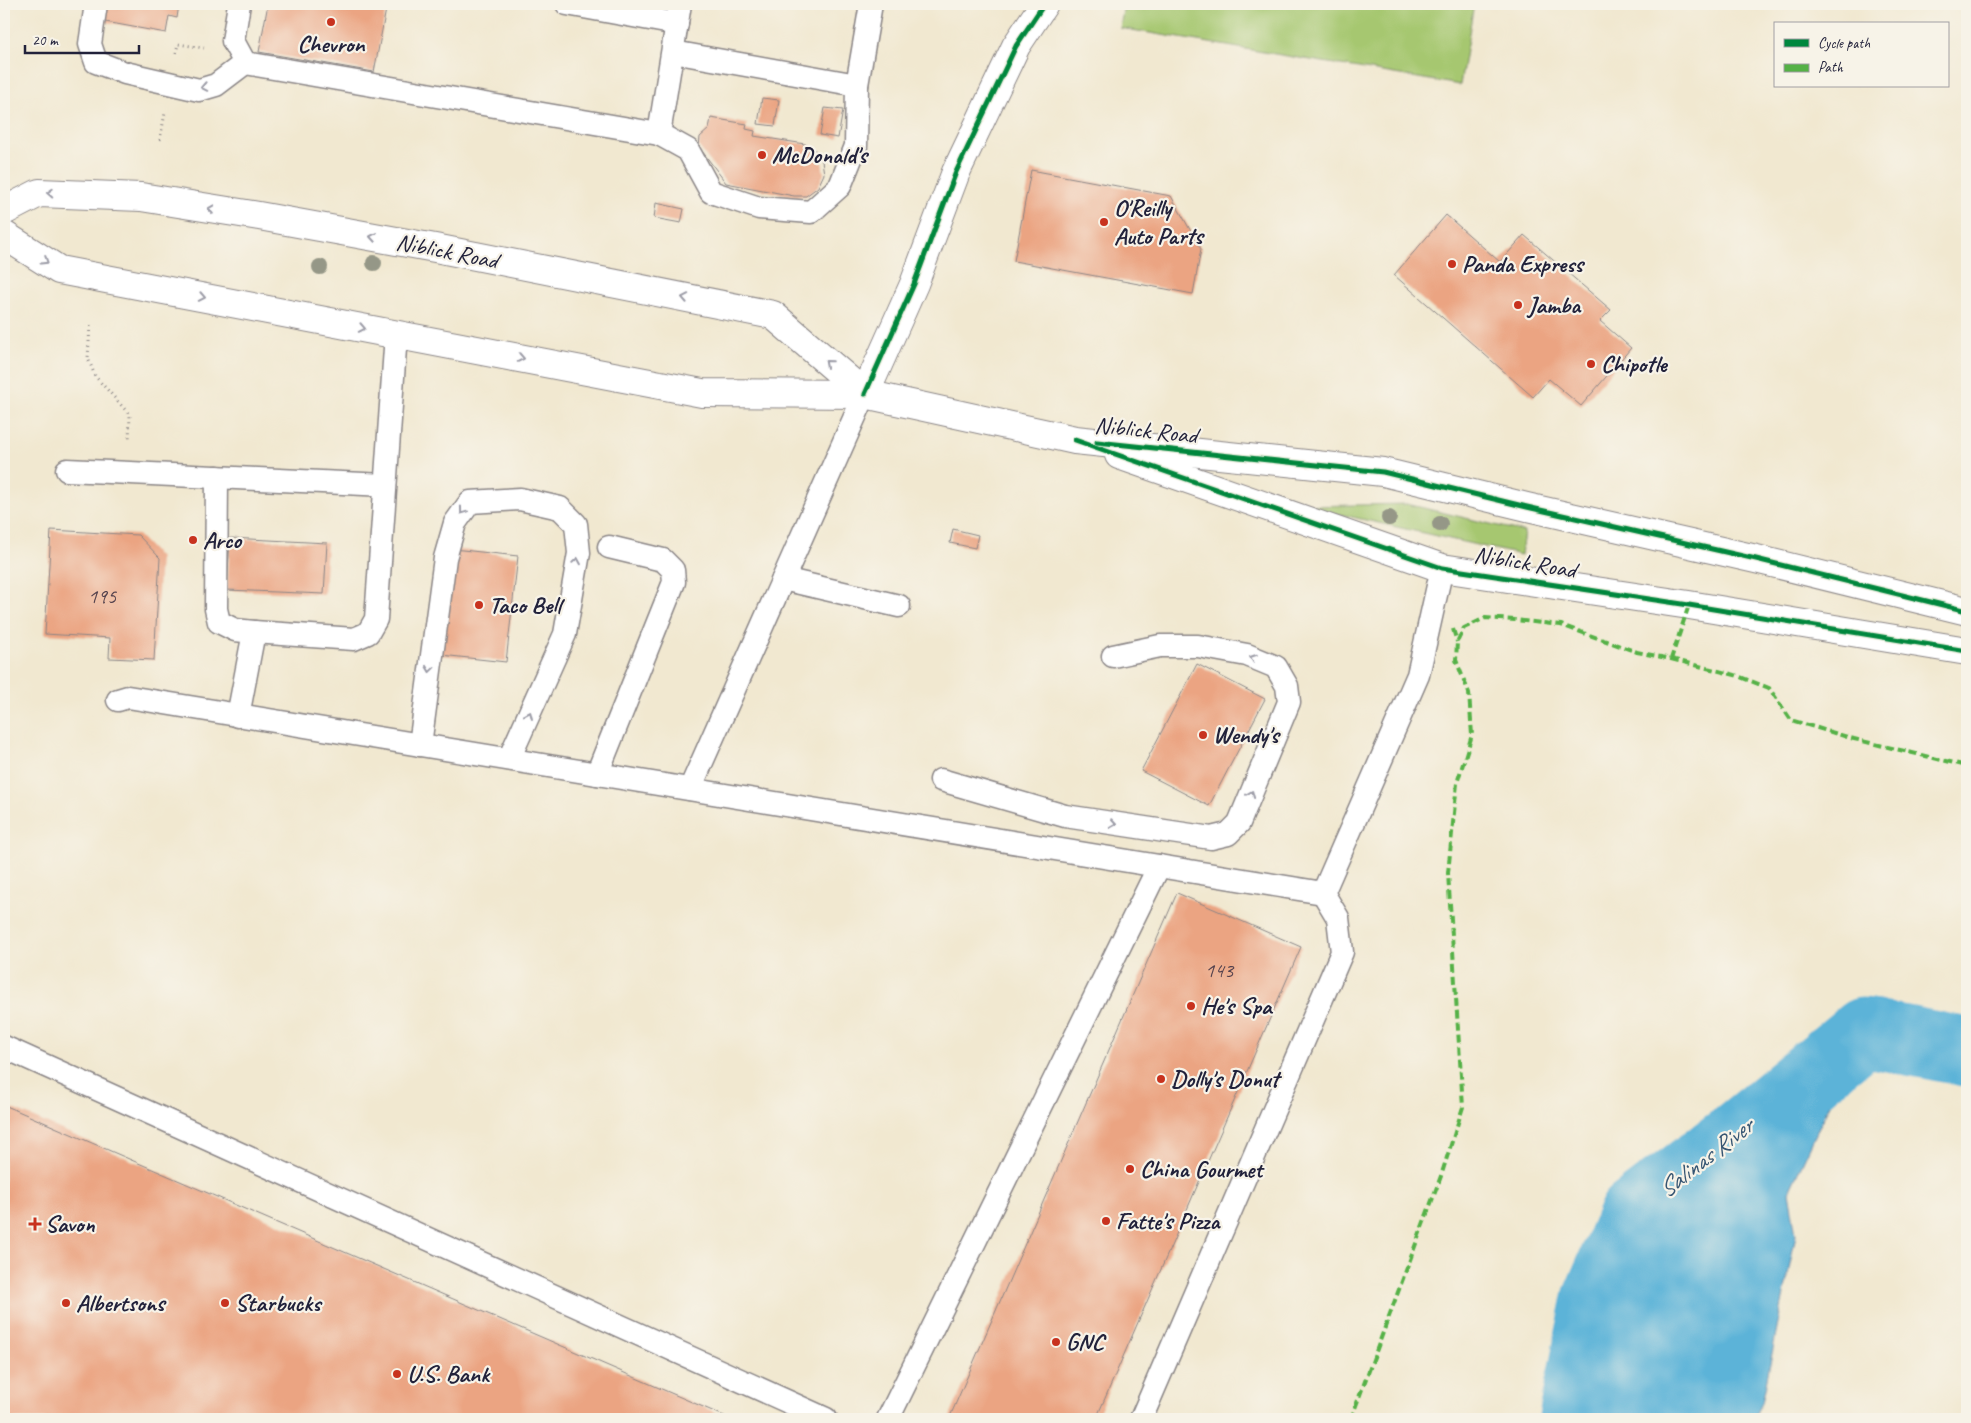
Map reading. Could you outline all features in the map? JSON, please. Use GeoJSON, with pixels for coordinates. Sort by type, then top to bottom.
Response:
{"type":"FeatureCollection","features":[{"type":"Feature","properties":{"kind":"main road"},"geometry":{"type":"LineString","coordinates":[[865,394],[914,284],[956,172],[1016,46],[1044,4]]}},
{"type":"Feature","properties":{"kind":"main road","name":"Niblick Road"},"geometry":{"type":"LineString","coordinates":[[4,212],[38,193],[141,197],[435,248],[773,315],[865,394]]}},
{"type":"Feature","properties":{"kind":"main road","name":"Niblick Road"},"geometry":{"type":"LineString","coordinates":[[4,234],[59,270],[702,393],[865,394],[1075,440],[1383,472],[1756,559],[1967,611]]}},
{"type":"Feature","properties":{"kind":"main road","name":"Niblick Road"},"geometry":{"type":"LineString","coordinates":[[1075,440],[1442,568],[1689,605],[1967,651]]}},
{"type":"Feature","properties":{"kind":"lane"},"geometry":{"type":"LineString","coordinates":[[96,4],[90,44],[96,62],[125,73],[199,90],[216,84],[245,63],[659,134],[688,150],[711,192],[759,208],[812,212],[840,186],[856,146],[857,85],[871,4]]}},
{"type":"Feature","properties":{"kind":"lane"},"geometry":{"type":"LineString","coordinates":[[239,4],[233,40],[245,63]]}},
{"type":"Feature","properties":{"kind":"lane"},"geometry":{"type":"LineString","coordinates":[[567,4],[679,14],[659,134]]}},
{"type":"Feature","properties":{"kind":"lane"},"geometry":{"type":"LineString","coordinates":[[673,52],[857,85]]}},
{"type":"Feature","properties":{"kind":"lane"},"geometry":{"type":"LineString","coordinates":[[217,477],[216,609],[219,622],[235,630],[254,632],[354,639],[368,633],[376,619],[396,334]]}},
{"type":"Feature","properties":{"kind":"lane"},"geometry":{"type":"LineString","coordinates":[[690,789],[865,394]]}},
{"type":"Feature","properties":{"kind":"lane"},"geometry":{"type":"LineString","coordinates":[[67,470],[385,485]]}},
{"type":"Feature","properties":{"kind":"lane"},"geometry":{"type":"LineString","coordinates":[[420,745],[445,558],[454,524],[470,502],[520,499],[560,508],[576,524],[578,553],[565,634],[509,760]]}},
{"type":"Feature","properties":{"kind":"lane"},"geometry":{"type":"LineString","coordinates":[[597,774],[674,582],[673,570],[663,560],[608,547]]}},
{"type":"Feature","properties":{"kind":"lane"},"geometry":{"type":"LineString","coordinates":[[1323,893],[1418,675],[1442,568]]}},
{"type":"Feature","properties":{"kind":"lane"},"geometry":{"type":"LineString","coordinates":[[783,579],[899,606]]}},
{"type":"Feature","properties":{"kind":"lane"},"geometry":{"type":"LineString","coordinates":[[238,716],[254,632]]}},
{"type":"Feature","properties":{"kind":"lane"},"geometry":{"type":"LineString","coordinates":[[941,780],[1065,816],[1211,838],[1228,834],[1239,823],[1289,702],[1287,686],[1276,667],[1247,656],[1198,646],[1160,646],[1113,656]]}},
{"type":"Feature","properties":{"kind":"lane"},"geometry":{"type":"LineString","coordinates":[[118,700],[128,698],[1323,893],[1338,918],[1342,952],[1141,1419]]}},
{"type":"Feature","properties":{"kind":"lane"},"geometry":{"type":"LineString","coordinates":[[888,1419],[1160,866]]}},
{"type":"Feature","properties":{"kind":"lane"},"geometry":{"type":"LineString","coordinates":[[4,1047],[826,1419]]}},
{"type":"Feature","properties":{"kind":"path"},"geometry":{"type":"LineString","coordinates":[[160,140],[166,108]]}},
{"type":"Feature","properties":{"kind":"path"},"geometry":{"type":"LineString","coordinates":[[90,326],[88,358],[95,376],[130,415],[128,473]]}},
{"type":"Feature","properties":{"kind":"green space"},"geometry":{"type":"Polygon","coordinates":[[[1124,4],[1474,4],[1460,85],[1120,28],[1124,4]]]}},
{"type":"Feature","properties":{"kind":"green space"},"geometry":{"type":"Polygon","coordinates":[[[1407,504],[1524,532],[1521,555],[1303,506],[1407,504]]]}},
{"type":"Feature","properties":{"kind":"water"},"geometry":{"type":"Polygon","coordinates":[[[1863,1032],[1789,1192],[1796,1235],[1762,1403],[1754,1419],[1573,1419],[1597,1299],[1633,1214],[1731,1140],[1863,1032]]]}},
{"type":"Feature","properties":{"kind":"building"},"geometry":{"type":"Polygon","coordinates":[[[103,4],[179,4],[177,18],[169,16],[166,33],[100,21],[103,4]]]}},
{"type":"Feature","properties":{"kind":"building"},"geometry":{"type":"Polygon","coordinates":[[[268,4],[387,4],[374,72],[259,52],[268,4]]]}},
{"type":"Feature","properties":{"kind":"building"},"geometry":{"type":"Polygon","coordinates":[[[762,98],[779,100],[775,126],[758,124],[762,98]]]}},
{"type":"Feature","properties":{"kind":"building"},"geometry":{"type":"Polygon","coordinates":[[[825,108],[843,110],[838,138],[820,135],[825,108]]]}},
{"type":"Feature","properties":{"kind":"building","name":"McDonald's"},"geometry":{"type":"Polygon","coordinates":[[[711,118],[747,124],[746,129],[755,131],[754,136],[805,144],[814,149],[822,161],[824,174],[818,187],[806,196],[794,196],[726,183],[699,147],[700,137],[709,129],[711,118]]]}},
{"type":"Feature","properties":{"kind":"building","name":"O'Reilly Auto Parts"},"geometry":{"type":"Polygon","coordinates":[[[1031,170],[1171,196],[1201,249],[1193,294],[1014,261],[1031,170]]]}},
{"type":"Feature","properties":{"kind":"building"},"geometry":{"type":"Polygon","coordinates":[[[656,203],[684,209],[681,223],[654,218],[656,203]]]}},
{"type":"Feature","properties":{"kind":"building"},"geometry":{"type":"Polygon","coordinates":[[[1446,215],[1500,262],[1524,235],[1611,310],[1600,321],[1631,348],[1581,406],[1549,379],[1533,397],[1394,275],[1446,215]]]}},
{"type":"Feature","properties":{"kind":"building"},"geometry":{"type":"Polygon","coordinates":[[[953,529],[978,535],[975,548],[950,543],[953,529]]]}},
{"type":"Feature","properties":{"kind":"building"},"geometry":{"type":"Polygon","coordinates":[[[51,530],[138,535],[160,558],[154,660],[109,658],[110,638],[45,634],[51,530]]]}},
{"type":"Feature","properties":{"kind":"building"},"geometry":{"type":"Polygon","coordinates":[[[230,538],[327,543],[324,594],[227,590],[230,538]]]}},
{"type":"Feature","properties":{"kind":"building","name":"Taco Bell"},"geometry":{"type":"Polygon","coordinates":[[[453,549],[518,556],[506,662],[441,655],[453,549]]]}},
{"type":"Feature","properties":{"kind":"building","name":"Wendy's"},"geometry":{"type":"Polygon","coordinates":[[[1197,664],[1265,699],[1209,806],[1141,771],[1197,664]]]}},
{"type":"Feature","properties":{"kind":"building"},"geometry":{"type":"Polygon","coordinates":[[[1177,893],[1301,947],[1096,1419],[949,1419],[1177,893]]]}},
{"type":"Feature","properties":{"kind":"building"},"geometry":{"type":"Polygon","coordinates":[[[4,1105],[731,1419],[4,1419],[4,1105]]]}},
{"type":"Feature","properties":{"kind":"waterway","name":"Salinas River"},"geometry":{"type":"LineString","coordinates":[[1573,1419],[1597,1299],[1633,1214],[1731,1140],[1863,1032],[1967,1052]]}},
{"type":"Feature","properties":{"kind":"marked path"},"geometry":{"type":"LineString","coordinates":[[1351,1419],[1441,1176],[1463,1107],[1448,873],[1457,783],[1472,735],[1469,693],[1456,660],[1457,642],[1464,628],[1485,618],[1515,620],[1561,625],[1637,652],[1671,659],[1689,605]]}},
{"type":"Feature","properties":{"kind":"marked path"},"geometry":{"type":"LineString","coordinates":[[1453,629],[1457,642]]}},
{"type":"Feature","properties":{"kind":"marked path"},"geometry":{"type":"LineString","coordinates":[[1671,659],[1735,675],[1769,688],[1791,720],[1854,739],[1967,766]]}},
{"type":"Feature","properties":{"kind":"cycle path"},"geometry":{"type":"LineString","coordinates":[[865,394],[914,284],[956,172],[1016,46],[1044,4]]}},
{"type":"Feature","properties":{"kind":"cycle path"},"geometry":{"type":"LineString","coordinates":[[1075,440],[1442,568],[1689,605],[1967,651]]}},
{"type":"Feature","properties":{"kind":"cycle path"},"geometry":{"type":"LineString","coordinates":[[1097,442],[1383,472],[1756,559],[1967,611]]}},
{"type":"Feature","properties":{"kind":"place","name":"Chevron"},"geometry":{"type":"Point","coordinates":[331,22]}},
{"type":"Feature","properties":{"kind":"place","name":"McDonald's"},"geometry":{"type":"Point","coordinates":[762,155]}},
{"type":"Feature","properties":{"kind":"place","name":"O'Reilly Auto Parts"},"geometry":{"type":"Point","coordinates":[1104,222]}},
{"type":"Feature","properties":{"kind":"place","name":"Panda Express"},"geometry":{"type":"Point","coordinates":[1452,264]}},
{"type":"Feature","properties":{"kind":"place","name":"Jamba"},"geometry":{"type":"Point","coordinates":[1518,305]}},
{"type":"Feature","properties":{"kind":"place","name":"Chipotle"},"geometry":{"type":"Point","coordinates":[1591,364]}},
{"type":"Feature","properties":{"kind":"place","name":"Arco"},"geometry":{"type":"Point","coordinates":[193,540]}},
{"type":"Feature","properties":{"kind":"place","name":"Taco Bell"},"geometry":{"type":"Point","coordinates":[479,605]}},
{"type":"Feature","properties":{"kind":"place","name":"Wendy's"},"geometry":{"type":"Point","coordinates":[1203,735]}},
{"type":"Feature","properties":{"kind":"place","name":"He's Spa"},"geometry":{"type":"Point","coordinates":[1191,1006]}},
{"type":"Feature","properties":{"kind":"place","name":"Dolly's Donut"},"geometry":{"type":"Point","coordinates":[1161,1079]}},
{"type":"Feature","properties":{"kind":"place","name":"China Gourmet"},"geometry":{"type":"Point","coordinates":[1130,1169]}},
{"type":"Feature","properties":{"kind":"place","name":"Fatte's Pizza"},"geometry":{"type":"Point","coordinates":[1106,1221]}},
{"type":"Feature","properties":{"kind":"place","name":"Savon"},"geometry":{"type":"Point","coordinates":[35,1224]}},
{"type":"Feature","properties":{"kind":"place","name":"Albertsons"},"geometry":{"type":"Point","coordinates":[66,1303]}},
{"type":"Feature","properties":{"kind":"place","name":"Starbucks"},"geometry":{"type":"Point","coordinates":[225,1303]}},
{"type":"Feature","properties":{"kind":"place","name":"GNC"},"geometry":{"type":"Point","coordinates":[1056,1342]}},
{"type":"Feature","properties":{"kind":"place","name":"U.S. Bank"},"geometry":{"type":"Point","coordinates":[397,1374]}}]}
